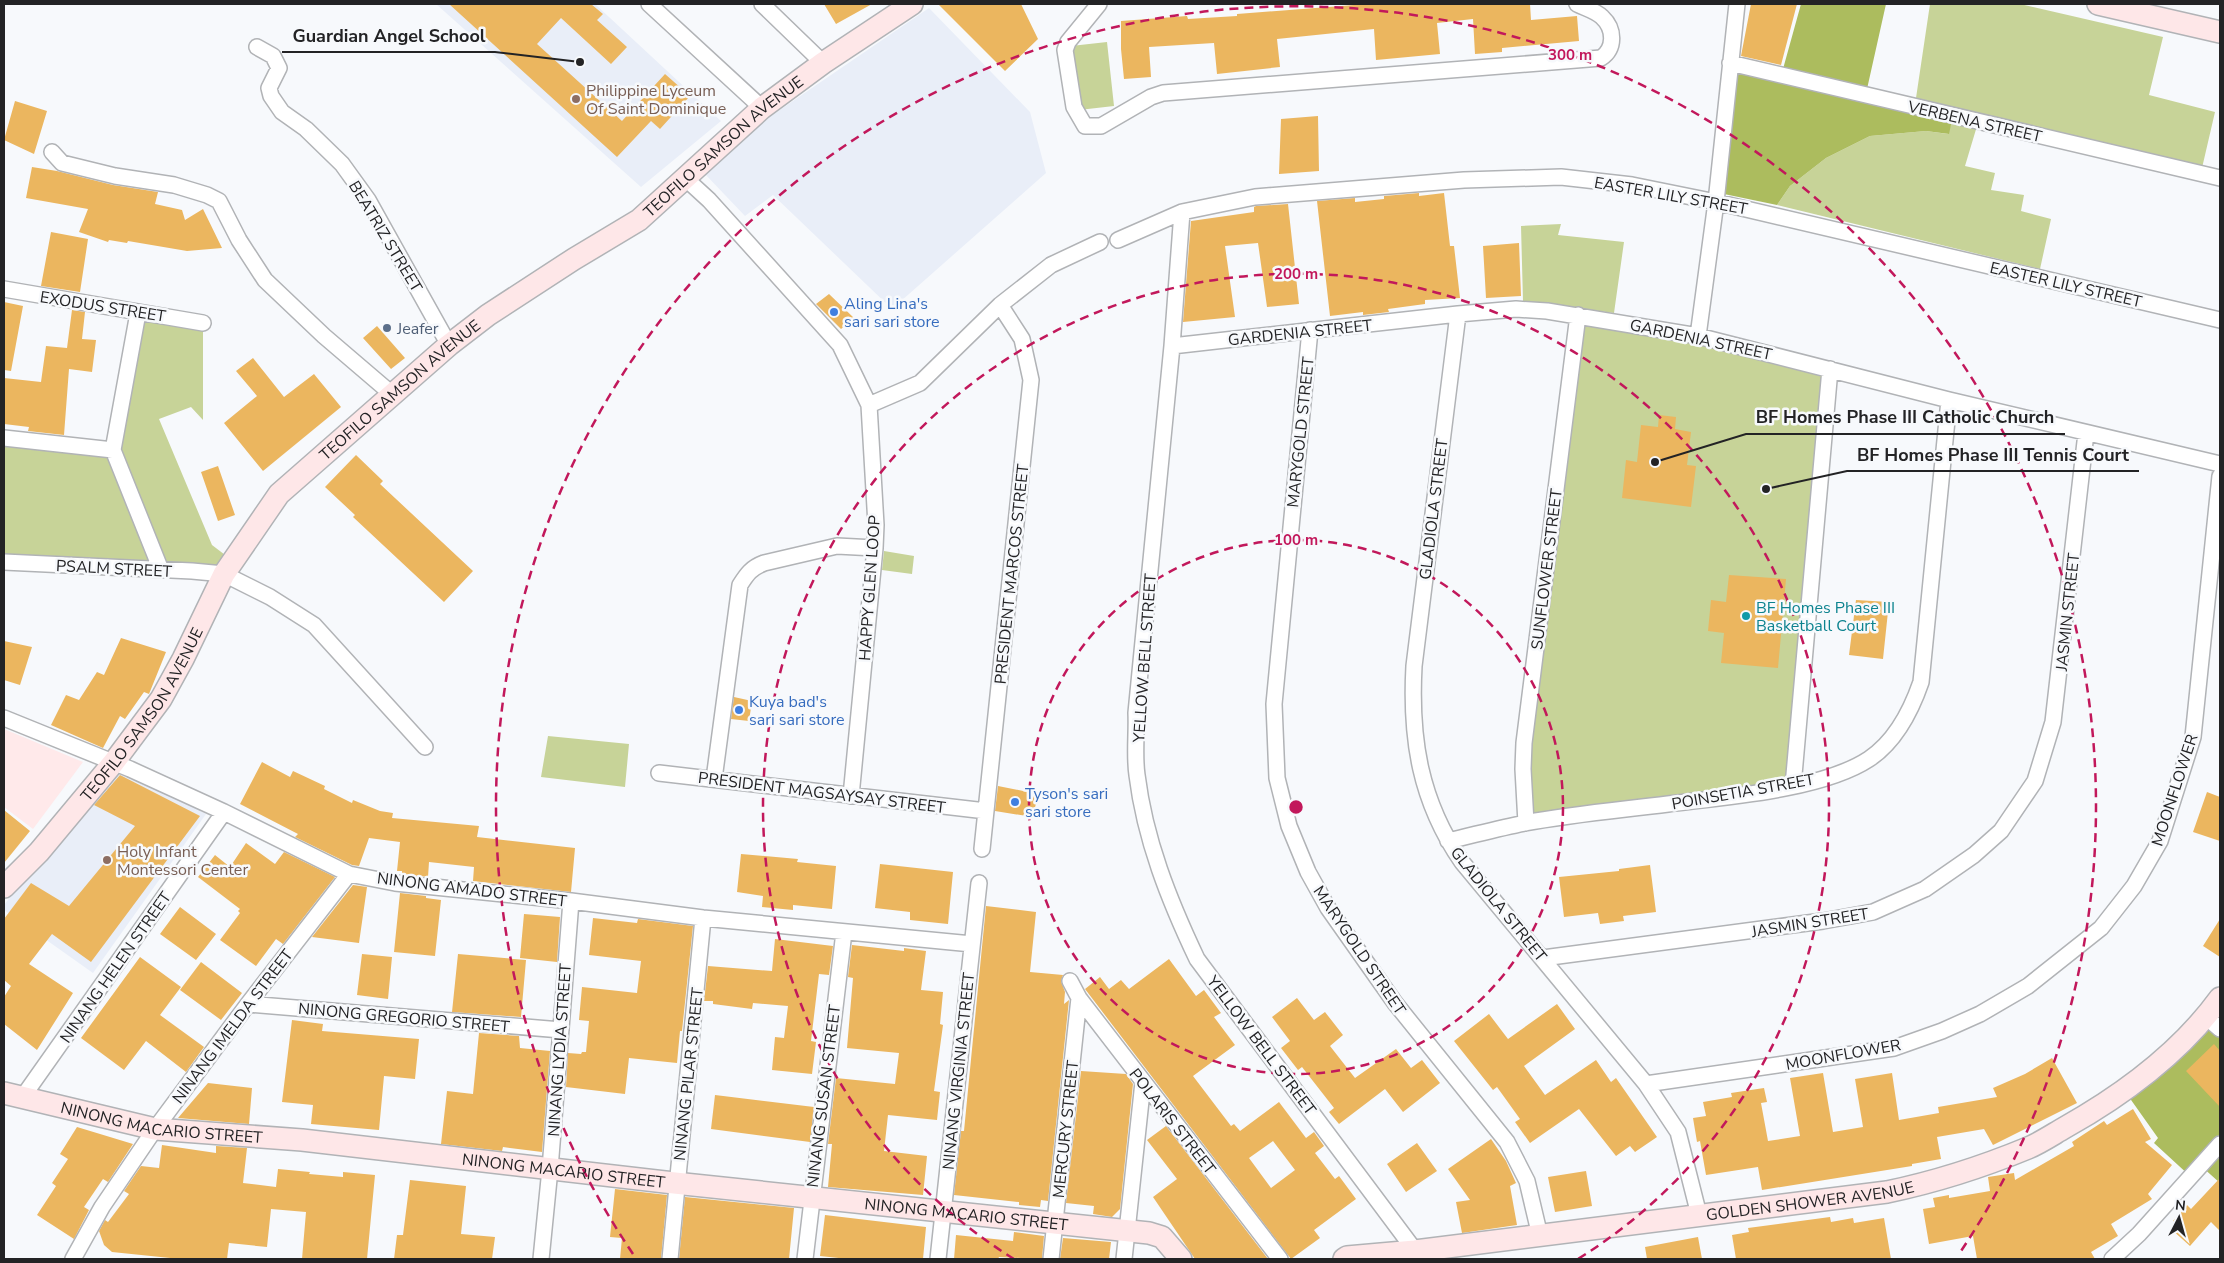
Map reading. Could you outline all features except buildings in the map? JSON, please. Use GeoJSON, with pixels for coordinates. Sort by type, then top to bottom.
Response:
{"type":"FeatureCollection","features":[{"type":"Feature","properties":{"kind":"street"},"geometry":{"type":"LineString","coordinates":[[649,4],[762,108]]}},
{"type":"Feature","properties":{"kind":"street"},"geometry":{"type":"LineString","coordinates":[[762,4],[824,63]]}},
{"type":"Feature","properties":{"kind":"street","name":"TEOFILO SAMSON AVENUE"},"geometry":{"type":"LineString","coordinates":[[4,887],[39,852],[114,762],[161,699],[183,659],[224,574],[279,494],[450,345],[488,315],[639,220],[762,108],[824,63],[912,4]]}},
{"type":"Feature","properties":{"kind":"street"},"geometry":{"type":"LineString","coordinates":[[1099,4],[1068,42],[1065,50],[1074,107],[1085,126],[1101,126],[1151,97],[1163,93],[1601,58],[1608,53],[1612,45],[1610,28],[1602,17],[1577,4]]}},
{"type":"Feature","properties":{"kind":"street"},"geometry":{"type":"LineString","coordinates":[[1698,336],[1716,202],[1737,4]]}},
{"type":"Feature","properties":{"kind":"street"},"geometry":{"type":"LineString","coordinates":[[2098,4],[2126,7],[2220,32]]}},
{"type":"Feature","properties":{"kind":"street","name":"BEATRIZ STREET"},"geometry":{"type":"LineString","coordinates":[[257,47],[273,56],[279,68],[269,88],[274,103],[282,112],[306,129],[342,164],[368,200],[450,345]]}},
{"type":"Feature","properties":{"kind":"street","name":"VERBENA STREET"},"geometry":{"type":"LineString","coordinates":[[1730,63],[2220,178]]}},
{"type":"Feature","properties":{"kind":"street"},"geometry":{"type":"LineString","coordinates":[[52,152],[62,163],[114,176],[174,186],[208,195],[219,201],[239,240],[266,280],[324,336],[392,395]]}},
{"type":"Feature","properties":{"kind":"street","name":"EASTER LILY STREET"},"geometry":{"type":"LineString","coordinates":[[1118,240],[1182,212],[1254,197],[1464,180],[1561,177],[1632,185],[1716,202],[2220,320]]}},
{"type":"Feature","properties":{"kind":"street","name":"HAPPY GLEN LOOP"},"geometry":{"type":"LineString","coordinates":[[685,178],[709,200],[840,345],[869,405],[876,525],[875,548],[851,796]]}},
{"type":"Feature","properties":{"kind":"street","name":"YELLOW BELL STREET"},"geometry":{"type":"LineString","coordinates":[[1182,212],[1172,346],[1136,713],[1137,774],[1152,851],[1174,911],[1197,959],[1419,1255]]}},
{"type":"Feature","properties":{"kind":"street"},"geometry":{"type":"LineString","coordinates":[[869,405],[920,383],[1000,305],[1051,265],[1100,242]]}},
{"type":"Feature","properties":{"kind":"street","name":"EXODUS STREET"},"geometry":{"type":"LineString","coordinates":[[4,289],[203,323]]}},
{"type":"Feature","properties":{"kind":"street","name":"PRESIDENT MARCOS STREET"},"geometry":{"type":"LineString","coordinates":[[982,849],[1031,380],[1022,339],[1000,305]]}},
{"type":"Feature","properties":{"kind":"street","name":"GARDENIA STREET"},"geometry":{"type":"LineString","coordinates":[[1172,346],[1516,309],[1578,315],[1698,336],[1949,400],[2220,464]]}},
{"type":"Feature","properties":{"kind":"street"},"geometry":{"type":"LineString","coordinates":[[138,313],[113,450],[161,570]]}},
{"type":"Feature","properties":{"kind":"street","name":"GLADIOLA STREET"},"geometry":{"type":"LineString","coordinates":[[1458,314],[1412,688],[1414,738],[1428,800],[1448,841],[1462,862],[1646,1084],[1678,1132],[1698,1215]]}},
{"type":"Feature","properties":{"kind":"street","name":"SUNFLOWER STREET"},"geometry":{"type":"LineString","coordinates":[[1526,822],[1522,770],[1524,743],[1578,315]]}},
{"type":"Feature","properties":{"kind":"street","name":"MARYGOLD STREET"},"geometry":{"type":"LineString","coordinates":[[1310,330],[1274,704],[1277,778],[1289,826],[1308,872],[1328,908],[1395,1003],[1507,1142],[1527,1181],[1540,1236]]}},
{"type":"Feature","properties":{"kind":"street"},"geometry":{"type":"LineString","coordinates":[[1793,786],[1830,369]]}},
{"type":"Feature","properties":{"kind":"street","name":"POINSETIA STREET"},"geometry":{"type":"LineString","coordinates":[[1448,841],[1526,822],[1793,786],[1840,773],[1870,759],[1894,736],[1912,708],[1921,682],[1949,400]]}},
{"type":"Feature","properties":{"kind":"street","name":"JASMIN STREET"},"geometry":{"type":"LineString","coordinates":[[1542,958],[1823,922],[1873,912],[1925,889],[1974,856],[2001,831],[2035,780],[2054,722],[2086,433]]}},
{"type":"Feature","properties":{"kind":"street"},"geometry":{"type":"LineString","coordinates":[[4,438],[113,450]]}},
{"type":"Feature","properties":{"kind":"street","name":"MOONFLOWER"},"geometry":{"type":"LineString","coordinates":[[1646,1084],[1894,1048],[1942,1031],[1980,1014],[2028,986],[2101,928],[2134,886],[2160,841],[2193,737],[2220,476]]}},
{"type":"Feature","properties":{"kind":"street"},"geometry":{"type":"LineString","coordinates":[[714,779],[740,586],[746,574],[764,563],[837,546],[875,548]]}},
{"type":"Feature","properties":{"kind":"street","name":"PSALM STREET"},"geometry":{"type":"LineString","coordinates":[[4,562],[224,574]]}},
{"type":"Feature","properties":{"kind":"street"},"geometry":{"type":"LineString","coordinates":[[224,574],[270,597],[314,625],[424,747]]}},
{"type":"Feature","properties":{"kind":"street","name":"NINONG AMADO STREET"},"geometry":{"type":"LineString","coordinates":[[4,718],[114,762],[224,812],[350,874],[395,883],[571,901],[703,918],[972,944]]}},
{"type":"Feature","properties":{"kind":"street","name":"PRESIDENT MAGSAYSAY STREET"},"geometry":{"type":"LineString","coordinates":[[658,773],[986,811]]}},
{"type":"Feature","properties":{"kind":"street","name":"NINANG HELEN STREET"},"geometry":{"type":"LineString","coordinates":[[13,1096],[224,812]]}},
{"type":"Feature","properties":{"kind":"street","name":"NINANG IMELDA STREET"},"geometry":{"type":"LineString","coordinates":[[74,1259],[102,1207],[156,1129],[248,1004],[350,874]]}},
{"type":"Feature","properties":{"kind":"street","name":"NINANG VIRGINIA STREET"},"geometry":{"type":"LineString","coordinates":[[938,1259],[979,883]]}},
{"type":"Feature","properties":{"kind":"street","name":"NINANG LYDIA STREET"},"geometry":{"type":"LineString","coordinates":[[540,1259],[550,1168],[571,901]]}},
{"type":"Feature","properties":{"kind":"street","name":"NINANG PILAR STREET"},"geometry":{"type":"LineString","coordinates":[[670,1259],[703,918]]}},
{"type":"Feature","properties":{"kind":"street","name":"NINANG SUSAN STREET"},"geometry":{"type":"LineString","coordinates":[[805,1259],[811,1196],[844,932]]}},
{"type":"Feature","properties":{"kind":"street","name":"POLARIS STREET"},"geometry":{"type":"LineString","coordinates":[[1070,981],[1079,998],[1280,1259]]}},
{"type":"Feature","properties":{"kind":"street","name":"MERCURY STREET"},"geometry":{"type":"LineString","coordinates":[[1051,1259],[1079,998]]}},
{"type":"Feature","properties":{"kind":"street","name":"GOLDEN SHOWER AVENUE"},"geometry":{"type":"LineString","coordinates":[[1344,1259],[1348,1257],[1419,1255],[1540,1236],[1911,1187],[1944,1179],[2030,1148],[2098,1109],[2130,1086],[2179,1044],[2213,1023],[2220,998]]}},
{"type":"Feature","properties":{"kind":"street","name":"NINONG GREGORIO STREET"},"geometry":{"type":"LineString","coordinates":[[248,1004],[561,1030]]}},
{"type":"Feature","properties":{"kind":"street"},"geometry":{"type":"LineString","coordinates":[[1124,1259],[1143,1082]]}},
{"type":"Feature","properties":{"kind":"street","name":"NINONG MACARIO STREET"},"geometry":{"type":"LineString","coordinates":[[13,1096],[156,1129],[302,1140],[677,1184],[811,1196],[1149,1233],[1162,1237],[1181,1259]]}},
{"type":"Feature","properties":{"kind":"street"},"geometry":{"type":"LineString","coordinates":[[2112,1259],[2139,1234],[2220,1144]]}},
{"type":"Feature","properties":{"kind":"shaded area"},"geometry":{"type":"Polygon","coordinates":[[[436,4],[595,4],[721,121],[641,187],[436,4]]]}},
{"type":"Feature","properties":{"kind":"shaded area"},"geometry":{"type":"Polygon","coordinates":[[[929,8],[1030,112],[1046,173],[892,309],[773,195],[745,216],[704,173],[771,116],[929,8]]]}},
{"type":"Feature","properties":{"kind":"shaded area"},"geometry":{"type":"Polygon","coordinates":[[[4,729],[83,762],[33,829],[4,807],[4,729]]]}},
{"type":"Feature","properties":{"kind":"shaded area","name":"Holy Infant Montessori Center"},"geometry":{"type":"Polygon","coordinates":[[[115,766],[206,814],[93,973],[4,910],[4,905],[115,766]]]}},
{"type":"Feature","properties":{"kind":"green space"},"geometry":{"type":"Polygon","coordinates":[[[1801,4],[1886,4],[1867,89],[1783,69],[1801,4]]]}},
{"type":"Feature","properties":{"kind":"green space"},"geometry":{"type":"Polygon","coordinates":[[[1930,4],[2020,4],[2163,37],[2149,95],[2215,112],[2202,168],[1916,98],[1930,4]]]}},
{"type":"Feature","properties":{"kind":"green space"},"geometry":{"type":"Polygon","coordinates":[[[1107,42],[1114,106],[1079,110],[1071,46],[1107,42]]]}},
{"type":"Feature","properties":{"kind":"green space"},"geometry":{"type":"Polygon","coordinates":[[[1736,71],[1952,120],[1949,134],[1926,131],[1870,136],[1826,158],[1790,186],[1777,205],[1724,194],[1736,71]]]}},
{"type":"Feature","properties":{"kind":"green space"},"geometry":{"type":"Polygon","coordinates":[[[1952,120],[1977,126],[1965,166],[1995,173],[1991,190],[2024,195],[2021,211],[2051,219],[2040,269],[1777,205],[1790,186],[1826,158],[1870,136],[1926,131],[1948,134],[1952,120]]]}},
{"type":"Feature","properties":{"kind":"green space"},"geometry":{"type":"Polygon","coordinates":[[[1561,224],[1558,235],[1624,242],[1614,313],[1523,301],[1521,226],[1561,224]]]}},
{"type":"Feature","properties":{"kind":"green space"},"geometry":{"type":"Polygon","coordinates":[[[138,313],[203,323],[203,420],[191,407],[159,419],[212,545],[233,561],[224,574],[4,562],[4,438],[113,450],[138,313]]]}},
{"type":"Feature","properties":{"kind":"green space"},"geometry":{"type":"Polygon","coordinates":[[[1582,321],[1676,337],[1824,372],[1788,781],[1530,816],[1528,745],[1582,321]]]}},
{"type":"Feature","properties":{"kind":"green space"},"geometry":{"type":"Polygon","coordinates":[[[884,551],[914,556],[912,574],[882,570],[884,551]]]}},
{"type":"Feature","properties":{"kind":"green space"},"geometry":{"type":"Polygon","coordinates":[[[548,736],[629,744],[625,787],[541,777],[548,736]]]}},
{"type":"Feature","properties":{"kind":"green space"},"geometry":{"type":"Polygon","coordinates":[[[2220,998],[2220,1183],[2201,1166],[2191,1177],[2154,1143],[2158,1138],[2124,1090],[2220,998]]]}},
{"type":"Feature","properties":{"kind":"place","name":"Guardian Angel School"},"geometry":{"type":"Point","coordinates":[580,62]}},
{"type":"Feature","properties":{"kind":"place","name":"Philippine Lyceum Of Saint Dominique"},"geometry":{"type":"Point","coordinates":[576,99]}},
{"type":"Feature","properties":{"kind":"place","name":"Aling Lina's sari sari store"},"geometry":{"type":"Point","coordinates":[834,312]}},
{"type":"Feature","properties":{"kind":"place","name":"Jeafer"},"geometry":{"type":"Point","coordinates":[387,328]}},
{"type":"Feature","properties":{"kind":"place","name":"BF Homes Phase III Catholic Church"},"geometry":{"type":"Point","coordinates":[1655,462]}},
{"type":"Feature","properties":{"kind":"place","name":"BF Homes Phase III Tennis Court"},"geometry":{"type":"Point","coordinates":[1766,489]}},
{"type":"Feature","properties":{"kind":"place","name":"BF Homes Phase III Basketball Court"},"geometry":{"type":"Point","coordinates":[1746,616]}},
{"type":"Feature","properties":{"kind":"place","name":"Kuya bad's sari sari store"},"geometry":{"type":"Point","coordinates":[739,710]}},
{"type":"Feature","properties":{"kind":"place","name":"Tyson's sari sari store"},"geometry":{"type":"Point","coordinates":[1015,802]}},
{"type":"Feature","properties":{"kind":"place","name":"Holy Infant Montessori Center"},"geometry":{"type":"Point","coordinates":[107,860]}}]}
